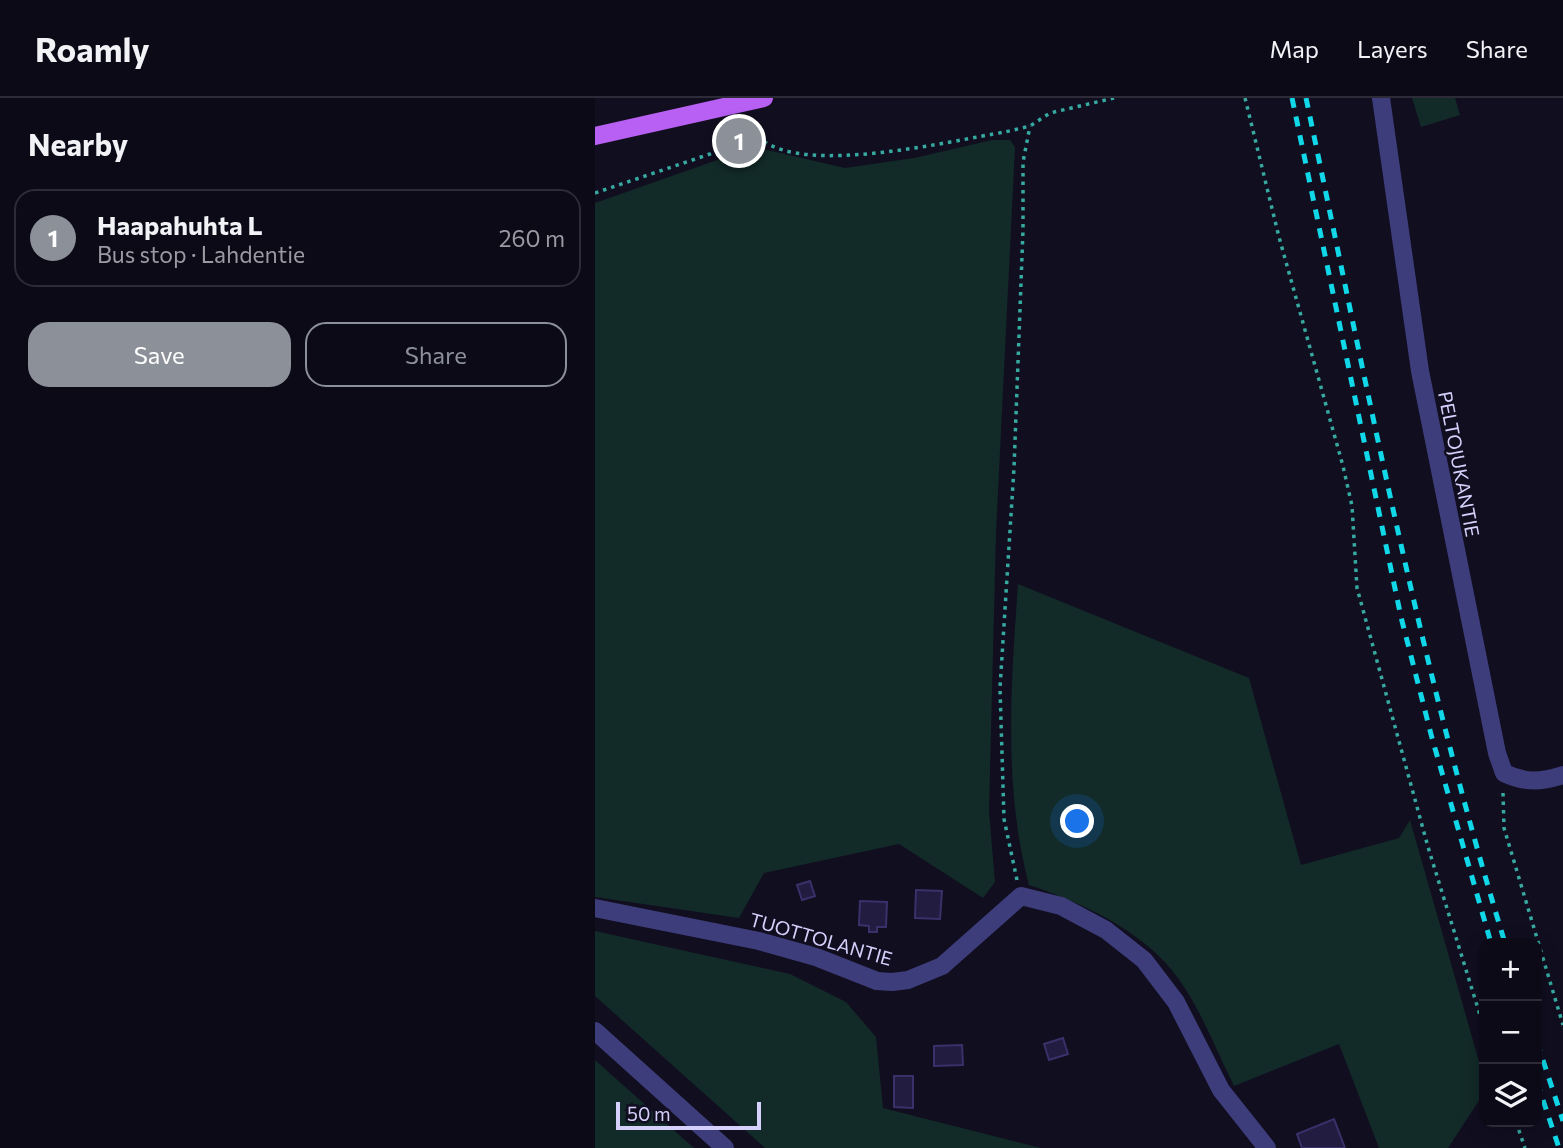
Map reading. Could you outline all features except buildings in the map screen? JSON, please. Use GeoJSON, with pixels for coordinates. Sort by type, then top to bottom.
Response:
{"type":"FeatureCollection","features":[{"type":"Feature","properties":{"kind":"main road"},"geometry":{"type":"LineString","coordinates":[[595,136],[764,98]]}},
{"type":"Feature","properties":{"kind":"street","name":"PELTOJUKANTIE"},"geometry":{"type":"LineString","coordinates":[[1381,98],[1419,371],[1481,677],[1504,773]]}},
{"type":"Feature","properties":{"kind":"street"},"geometry":{"type":"LineString","coordinates":[[1504,773],[1519,780],[1542,782],[1563,775]]}},
{"type":"Feature","properties":{"kind":"street"},"geometry":{"type":"LineString","coordinates":[[1021,896],[1061,906],[1106,930],[1144,960],[1176,1002],[1221,1090],[1267,1148]]}},
{"type":"Feature","properties":{"kind":"street","name":"TUOTTOLANTIE"},"geometry":{"type":"LineString","coordinates":[[595,908],[759,941],[816,957],[877,981],[892,982],[908,980],[943,966],[1021,896]]}},
{"type":"Feature","properties":{"kind":"street"},"geometry":{"type":"LineString","coordinates":[[595,1031],[725,1148]]}},
{"type":"Feature","properties":{"kind":"path"},"geometry":{"type":"LineString","coordinates":[[595,194],[710,155],[739,141],[761,139],[799,155],[830,157],[926,145],[1031,126],[1050,113],[1114,98]]}},
{"type":"Feature","properties":{"kind":"path"},"geometry":{"type":"LineString","coordinates":[[1245,98],[1279,237],[1343,466],[1352,506],[1357,587],[1428,847],[1479,1012]]}},
{"type":"Feature","properties":{"kind":"path"},"geometry":{"type":"LineString","coordinates":[[741,103],[761,139]]}},
{"type":"Feature","properties":{"kind":"path"},"geometry":{"type":"LineString","coordinates":[[1021,896],[1004,820],[1000,700],[1015,429],[1023,162],[1031,126]]}},
{"type":"Feature","properties":{"kind":"path"},"geometry":{"type":"LineString","coordinates":[[1504,773],[1504,828],[1563,1025]]}},
{"type":"Feature","properties":{"kind":"path"},"geometry":{"type":"LineString","coordinates":[[1518,1127],[1525,1148]]}},
{"type":"Feature","properties":{"kind":"green space"},"geometry":{"type":"Polygon","coordinates":[[[1412,98],[1455,98],[1460,115],[1421,127],[1412,98]]]}},
{"type":"Feature","properties":{"kind":"green space"},"geometry":{"type":"Polygon","coordinates":[[[992,140],[1010,140],[1015,147],[996,533],[989,811],[995,882],[983,898],[899,844],[764,873],[739,918],[595,897],[595,203],[754,147],[845,168],[914,158],[992,140]]]}},
{"type":"Feature","properties":{"kind":"green space"},"geometry":{"type":"Polygon","coordinates":[[[1018,584],[1249,678],[1301,865],[1399,838],[1410,820],[1479,1062],[1479,1101],[1448,1148],[1379,1148],[1339,1044],[1234,1086],[1193,1001],[1156,953],[1117,924],[1074,902],[1029,885],[1015,811],[1012,774],[1013,660],[1018,584]]]}},
{"type":"Feature","properties":{"kind":"green space"},"geometry":{"type":"Polygon","coordinates":[[[595,931],[790,974],[846,1002],[876,1037],[883,1108],[1041,1148],[765,1148],[595,996],[595,931]]]}},
{"type":"Feature","properties":{"kind":"green space"},"geometry":{"type":"Polygon","coordinates":[[[595,1060],[694,1148],[595,1148],[595,1060]]]}},
{"type":"Feature","properties":{"kind":"railway"},"geometry":{"type":"LineString","coordinates":[[1292,98],[1401,617],[1432,738],[1490,938]]}},
{"type":"Feature","properties":{"kind":"railway"},"geometry":{"type":"LineString","coordinates":[[1306,98],[1396,523],[1446,734],[1504,938]]}},
{"type":"Feature","properties":{"kind":"railway"},"geometry":{"type":"LineString","coordinates":[[1542,1057],[1563,1121]]}},
{"type":"Feature","properties":{"kind":"railway"},"geometry":{"type":"LineString","coordinates":[[1542,1097],[1559,1148]]}},
{"type":"Feature","properties":{"kind":"place","name":"Haapahuhta L"},"geometry":{"type":"Point","coordinates":[739,141]}}]}
